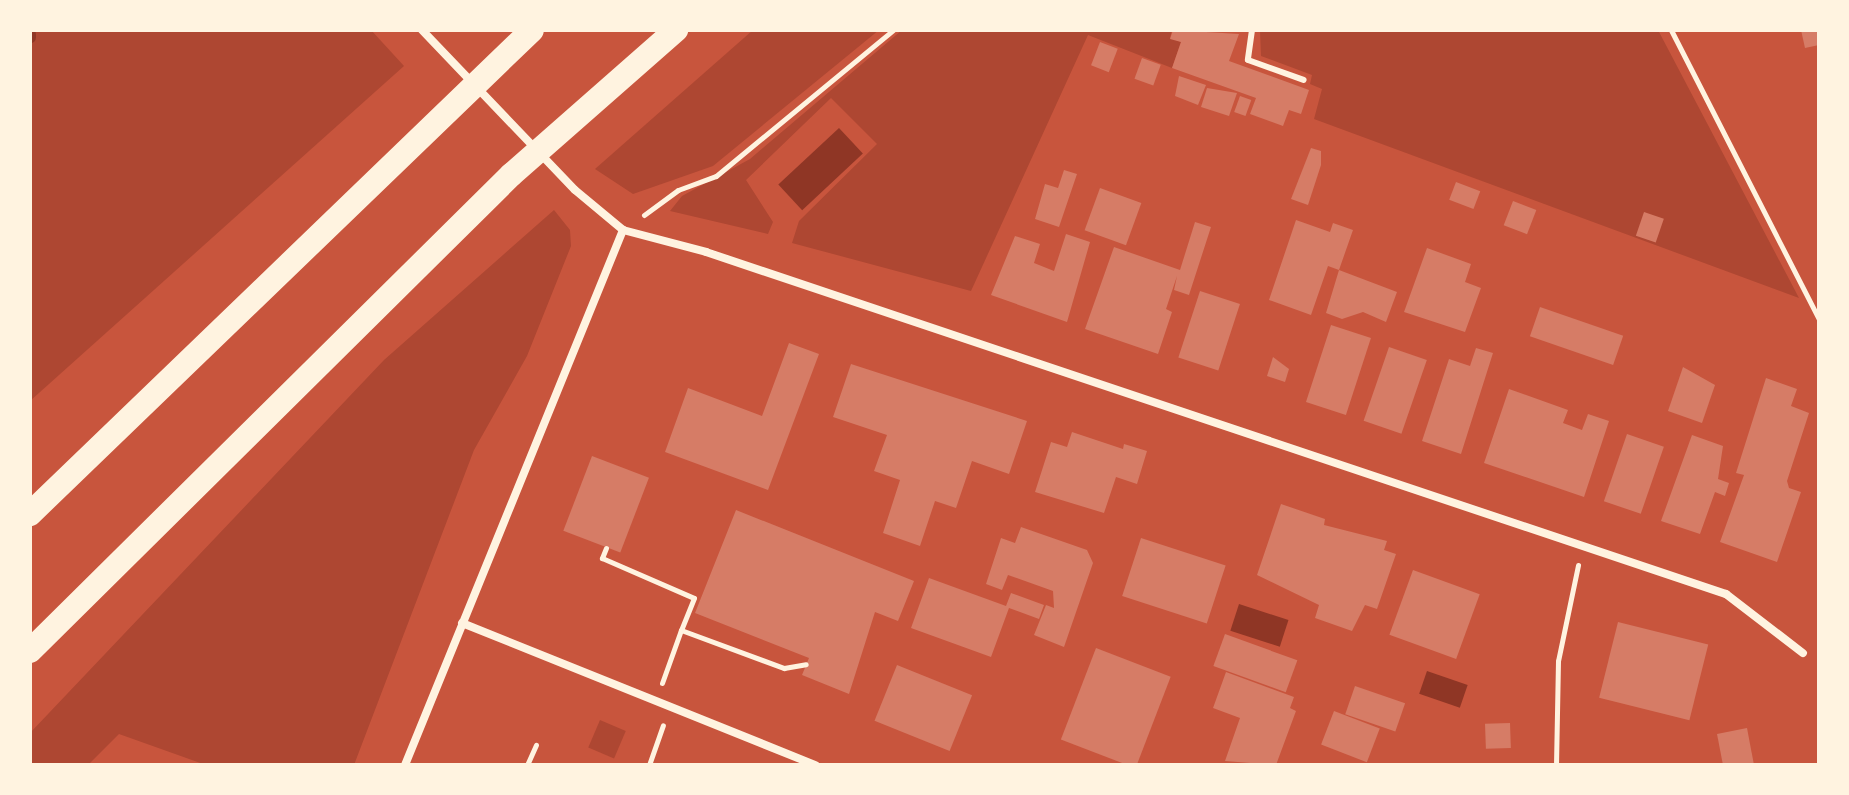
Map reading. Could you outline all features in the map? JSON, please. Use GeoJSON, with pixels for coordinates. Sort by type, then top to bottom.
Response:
{"type":"FeatureCollection","features":[{"type":"Feature","properties":{"kind":"highway"},"geometry":{"type":"LineString","coordinates":[[30,514],[446,109],[532,30]]}},
{"type":"Feature","properties":{"kind":"highway"},"geometry":{"type":"LineString","coordinates":[[30,651],[511,175],[676,30]]}},
{"type":"Feature","properties":{"kind":"street"},"geometry":{"type":"LineString","coordinates":[[422,30],[575,190],[623,230],[706,252],[1726,594],[1803,653]]}},
{"type":"Feature","properties":{"kind":"street"},"geometry":{"type":"LineString","coordinates":[[405,765],[623,230]]}},
{"type":"Feature","properties":{"kind":"street"},"geometry":{"type":"LineString","coordinates":[[462,623],[816,765]]}},
{"type":"Feature","properties":{"kind":"lane"},"geometry":{"type":"LineString","coordinates":[[1252,30],[1248,60],[1304,80]]}},
{"type":"Feature","properties":{"kind":"path"},"geometry":{"type":"LineString","coordinates":[[623,230],[678,190],[716,176],[893,30]]}},
{"type":"Feature","properties":{"kind":"path"},"geometry":{"type":"LineString","coordinates":[[1671,30],[1819,319]]}},
{"type":"Feature","properties":{"kind":"path"},"geometry":{"type":"LineString","coordinates":[[1556,765],[1558,661],[1564,611],[1584,545]]}},
{"type":"Feature","properties":{"kind":"path"},"geometry":{"type":"LineString","coordinates":[[606,548],[602,558],[694,598],[662,681],[663,728],[649,765]]}},
{"type":"Feature","properties":{"kind":"path"},"geometry":{"type":"LineString","coordinates":[[681,630],[784,668],[806,664]]}},
{"type":"Feature","properties":{"kind":"path"},"geometry":{"type":"LineString","coordinates":[[527,765],[536,745]]}},
{"type":"Feature","properties":{"kind":"shaded area"},"geometry":{"type":"Polygon","coordinates":[[[30,30],[371,30],[404,66],[30,401],[30,30]]]}},
{"type":"Feature","properties":{"kind":"shaded area"},"geometry":{"type":"Polygon","coordinates":[[[753,30],[879,30],[713,166],[633,194],[595,169],[753,30]]]}},
{"type":"Feature","properties":{"kind":"shaded area"},"geometry":{"type":"Polygon","coordinates":[[[902,30],[1172,30],[1170,38],[1181,42],[1172,68],[1088,35],[971,291],[792,243],[799,221],[877,144],[831,98],[746,180],[773,222],[768,234],[670,211],[682,196],[750,159],[902,30]]]}},
{"type":"Feature","properties":{"kind":"shaded area"},"geometry":{"type":"Polygon","coordinates":[[[1260,30],[1658,30],[1799,298],[1314,119],[1322,89],[1310,84],[1312,75],[1261,56],[1260,30]]]}},
{"type":"Feature","properties":{"kind":"shaded area"},"geometry":{"type":"Polygon","coordinates":[[[839,128],[863,154],[802,210],[778,185],[839,128]]]}},
{"type":"Feature","properties":{"kind":"shaded area"},"geometry":{"type":"Polygon","coordinates":[[[554,210],[570,230],[571,246],[527,356],[474,450],[354,765],[206,765],[119,734],[88,765],[30,765],[30,733],[384,360],[554,210]]]}},
{"type":"Feature","properties":{"kind":"shaded area"},"geometry":{"type":"Polygon","coordinates":[[[1239,604],[1288,620],[1280,647],[1230,631],[1239,604]]]}},
{"type":"Feature","properties":{"kind":"shaded area"},"geometry":{"type":"Polygon","coordinates":[[[1427,671],[1468,685],[1460,708],[1419,694],[1427,671]]]}},
{"type":"Feature","properties":{"kind":"shaded area"},"geometry":{"type":"Polygon","coordinates":[[[600,720],[626,731],[614,759],[588,748],[600,720]]]}},
{"type":"Feature","properties":{"kind":"building"},"geometry":{"type":"Polygon","coordinates":[[[1173,30],[1239,34],[1229,61],[1309,90],[1301,114],[1289,110],[1283,126],[1250,114],[1256,98],[1172,68],[1181,42],[1170,39],[1173,30]]]}},
{"type":"Feature","properties":{"kind":"building"},"geometry":{"type":"Polygon","coordinates":[[[1801,30],[1819,30],[1819,45],[1805,48],[1801,30]]]}},
{"type":"Feature","properties":{"kind":"building"},"geometry":{"type":"Polygon","coordinates":[[[1100,42],[1118,49],[1109,72],[1091,65],[1100,42]]]}},
{"type":"Feature","properties":{"kind":"building"},"geometry":{"type":"Polygon","coordinates":[[[1142,58],[1161,65],[1153,86],[1134,79],[1142,58]]]}},
{"type":"Feature","properties":{"kind":"building"},"geometry":{"type":"Polygon","coordinates":[[[1179,76],[1206,85],[1198,105],[1175,96],[1179,76]]]}},
{"type":"Feature","properties":{"kind":"building"},"geometry":{"type":"Polygon","coordinates":[[[1207,88],[1237,93],[1229,116],[1201,107],[1207,88]]]}},
{"type":"Feature","properties":{"kind":"building"},"geometry":{"type":"Polygon","coordinates":[[[1240,96],[1251,100],[1245,116],[1234,112],[1240,96]]]}},
{"type":"Feature","properties":{"kind":"building"},"geometry":{"type":"Polygon","coordinates":[[[1311,148],[1321,151],[1321,165],[1308,205],[1291,199],[1311,148]]]}},
{"type":"Feature","properties":{"kind":"building"},"geometry":{"type":"Polygon","coordinates":[[[1064,170],[1077,174],[1059,227],[1035,219],[1045,184],[1058,188],[1064,170]]]}},
{"type":"Feature","properties":{"kind":"building"},"geometry":{"type":"Polygon","coordinates":[[[1456,182],[1480,191],[1473,209],[1449,200],[1456,182]]]}},
{"type":"Feature","properties":{"kind":"building"},"geometry":{"type":"Polygon","coordinates":[[[1100,188],[1141,203],[1126,245],[1085,230],[1100,188]]]}},
{"type":"Feature","properties":{"kind":"building"},"geometry":{"type":"Polygon","coordinates":[[[1513,201],[1536,210],[1527,234],[1504,225],[1513,201]]]}},
{"type":"Feature","properties":{"kind":"building"},"geometry":{"type":"Polygon","coordinates":[[[1644,212],[1664,219],[1656,242],[1636,236],[1644,212]]]}},
{"type":"Feature","properties":{"kind":"building"},"geometry":{"type":"Polygon","coordinates":[[[1296,220],[1330,232],[1333,223],[1353,230],[1339,270],[1328,266],[1311,315],[1269,300],[1296,220]]]}},
{"type":"Feature","properties":{"kind":"building"},"geometry":{"type":"Polygon","coordinates":[[[1195,222],[1211,227],[1189,295],[1174,290],[1177,276],[1166,309],[1172,312],[1158,354],[1085,329],[1114,247],[1180,270],[1195,222]]]}},
{"type":"Feature","properties":{"kind":"building"},"geometry":{"type":"Polygon","coordinates":[[[1066,234],[1090,242],[1067,322],[991,295],[1015,236],[1040,244],[1034,263],[1054,271],[1066,234]]]}},
{"type":"Feature","properties":{"kind":"building"},"geometry":{"type":"Polygon","coordinates":[[[1427,248],[1471,264],[1465,282],[1481,288],[1465,332],[1404,312],[1427,248]]]}},
{"type":"Feature","properties":{"kind":"building"},"geometry":{"type":"Polygon","coordinates":[[[1339,270],[1397,292],[1386,322],[1363,312],[1342,319],[1326,313],[1339,270]]]}},
{"type":"Feature","properties":{"kind":"building"},"geometry":{"type":"Polygon","coordinates":[[[1200,291],[1240,304],[1218,371],[1178,358],[1200,291]]]}},
{"type":"Feature","properties":{"kind":"building"},"geometry":{"type":"Polygon","coordinates":[[[1540,307],[1623,336],[1613,365],[1530,336],[1540,307]]]}},
{"type":"Feature","properties":{"kind":"building"},"geometry":{"type":"Polygon","coordinates":[[[1331,325],[1371,338],[1346,415],[1306,402],[1331,325]]]}},
{"type":"Feature","properties":{"kind":"building"},"geometry":{"type":"Polygon","coordinates":[[[789,343],[819,354],[768,490],[665,452],[688,388],[762,416],[789,343]]]}},
{"type":"Feature","properties":{"kind":"building"},"geometry":{"type":"Polygon","coordinates":[[[1389,347],[1427,360],[1401,434],[1364,421],[1389,347]]]}},
{"type":"Feature","properties":{"kind":"building"},"geometry":{"type":"Polygon","coordinates":[[[1476,348],[1493,353],[1461,454],[1422,441],[1449,359],[1470,366],[1476,348]]]}},
{"type":"Feature","properties":{"kind":"building"},"geometry":{"type":"Polygon","coordinates":[[[1273,357],[1289,369],[1285,382],[1267,376],[1273,357]]]}},
{"type":"Feature","properties":{"kind":"building"},"geometry":{"type":"Polygon","coordinates":[[[851,364],[1027,421],[1009,474],[972,461],[956,508],[935,501],[920,546],[883,533],[900,480],[874,471],[887,435],[833,417],[851,364]]]}},
{"type":"Feature","properties":{"kind":"building"},"geometry":{"type":"Polygon","coordinates":[[[1683,367],[1715,385],[1702,423],[1668,411],[1683,367]]]}},
{"type":"Feature","properties":{"kind":"building"},"geometry":{"type":"Polygon","coordinates":[[[1766,378],[1797,389],[1791,406],[1809,413],[1787,481],[1789,488],[1801,492],[1777,562],[1720,542],[1744,475],[1736,473],[1766,378]]]}},
{"type":"Feature","properties":{"kind":"building"},"geometry":{"type":"Polygon","coordinates":[[[1509,389],[1568,410],[1563,423],[1582,430],[1588,414],[1609,421],[1584,497],[1484,463],[1509,389]]]}},
{"type":"Feature","properties":{"kind":"building"},"geometry":{"type":"Polygon","coordinates":[[[1072,432],[1123,449],[1124,444],[1147,451],[1137,484],[1116,477],[1104,513],[1035,492],[1051,442],[1067,447],[1072,432]]]}},
{"type":"Feature","properties":{"kind":"building"},"geometry":{"type":"Polygon","coordinates":[[[1627,434],[1664,447],[1641,514],[1604,501],[1627,434]]]}},
{"type":"Feature","properties":{"kind":"building"},"geometry":{"type":"Polygon","coordinates":[[[1692,435],[1723,446],[1718,479],[1729,483],[1725,496],[1715,492],[1700,534],[1661,521],[1692,435]]]}},
{"type":"Feature","properties":{"kind":"building"},"geometry":{"type":"Polygon","coordinates":[[[592,456],[649,478],[620,553],[563,531],[592,456]]]}},
{"type":"Feature","properties":{"kind":"building"},"geometry":{"type":"Polygon","coordinates":[[[1281,504],[1325,519],[1324,525],[1387,541],[1384,550],[1396,554],[1377,609],[1365,605],[1352,631],[1315,618],[1319,605],[1257,575],[1281,504]]]}},
{"type":"Feature","properties":{"kind":"building"},"geometry":{"type":"Polygon","coordinates":[[[736,510],[914,581],[898,621],[875,612],[849,694],[802,675],[809,658],[695,613],[736,510]]]}},
{"type":"Feature","properties":{"kind":"building"},"geometry":{"type":"Polygon","coordinates":[[[1021,527],[1087,550],[1093,563],[1064,647],[1034,635],[1046,605],[1054,608],[1053,591],[1008,575],[1002,590],[986,584],[1001,538],[1015,543],[1021,527]]]}},
{"type":"Feature","properties":{"kind":"building"},"geometry":{"type":"Polygon","coordinates":[[[1141,538],[1226,566],[1207,624],[1122,596],[1141,538]]]}},
{"type":"Feature","properties":{"kind":"building"},"geometry":{"type":"Polygon","coordinates":[[[1413,570],[1480,594],[1456,659],[1389,635],[1413,570]]]}},
{"type":"Feature","properties":{"kind":"building"},"geometry":{"type":"Polygon","coordinates":[[[929,578],[1006,606],[1011,593],[1044,605],[1039,619],[1009,608],[991,657],[911,628],[929,578]]]}},
{"type":"Feature","properties":{"kind":"building"},"geometry":{"type":"Polygon","coordinates":[[[1618,622],[1708,644],[1689,720],[1599,698],[1618,622]]]}},
{"type":"Feature","properties":{"kind":"building"},"geometry":{"type":"Polygon","coordinates":[[[1225,634],[1297,660],[1286,692],[1213,666],[1225,634]]]}},
{"type":"Feature","properties":{"kind":"building"},"geometry":{"type":"Polygon","coordinates":[[[1096,648],[1171,677],[1137,765],[1127,765],[1061,739],[1096,648]]]}},
{"type":"Feature","properties":{"kind":"building"},"geometry":{"type":"Polygon","coordinates":[[[897,665],[972,695],[950,751],[875,721],[897,665]]]}},
{"type":"Feature","properties":{"kind":"building"},"geometry":{"type":"Polygon","coordinates":[[[1226,672],[1294,697],[1290,708],[1296,711],[1276,765],[1225,761],[1240,718],[1213,708],[1226,672]]]}},
{"type":"Feature","properties":{"kind":"building"},"geometry":{"type":"Polygon","coordinates":[[[1355,686],[1405,703],[1395,732],[1345,714],[1355,686]]]}},
{"type":"Feature","properties":{"kind":"building"},"geometry":{"type":"Polygon","coordinates":[[[1334,711],[1380,729],[1367,762],[1321,745],[1334,711]]]}},
{"type":"Feature","properties":{"kind":"building"},"geometry":{"type":"Polygon","coordinates":[[[1510,723],[1511,748],[1486,749],[1485,724],[1510,723]]]}},
{"type":"Feature","properties":{"kind":"building"},"geometry":{"type":"Polygon","coordinates":[[[1747,728],[1754,765],[1723,765],[1717,734],[1747,728]]]}}]}
